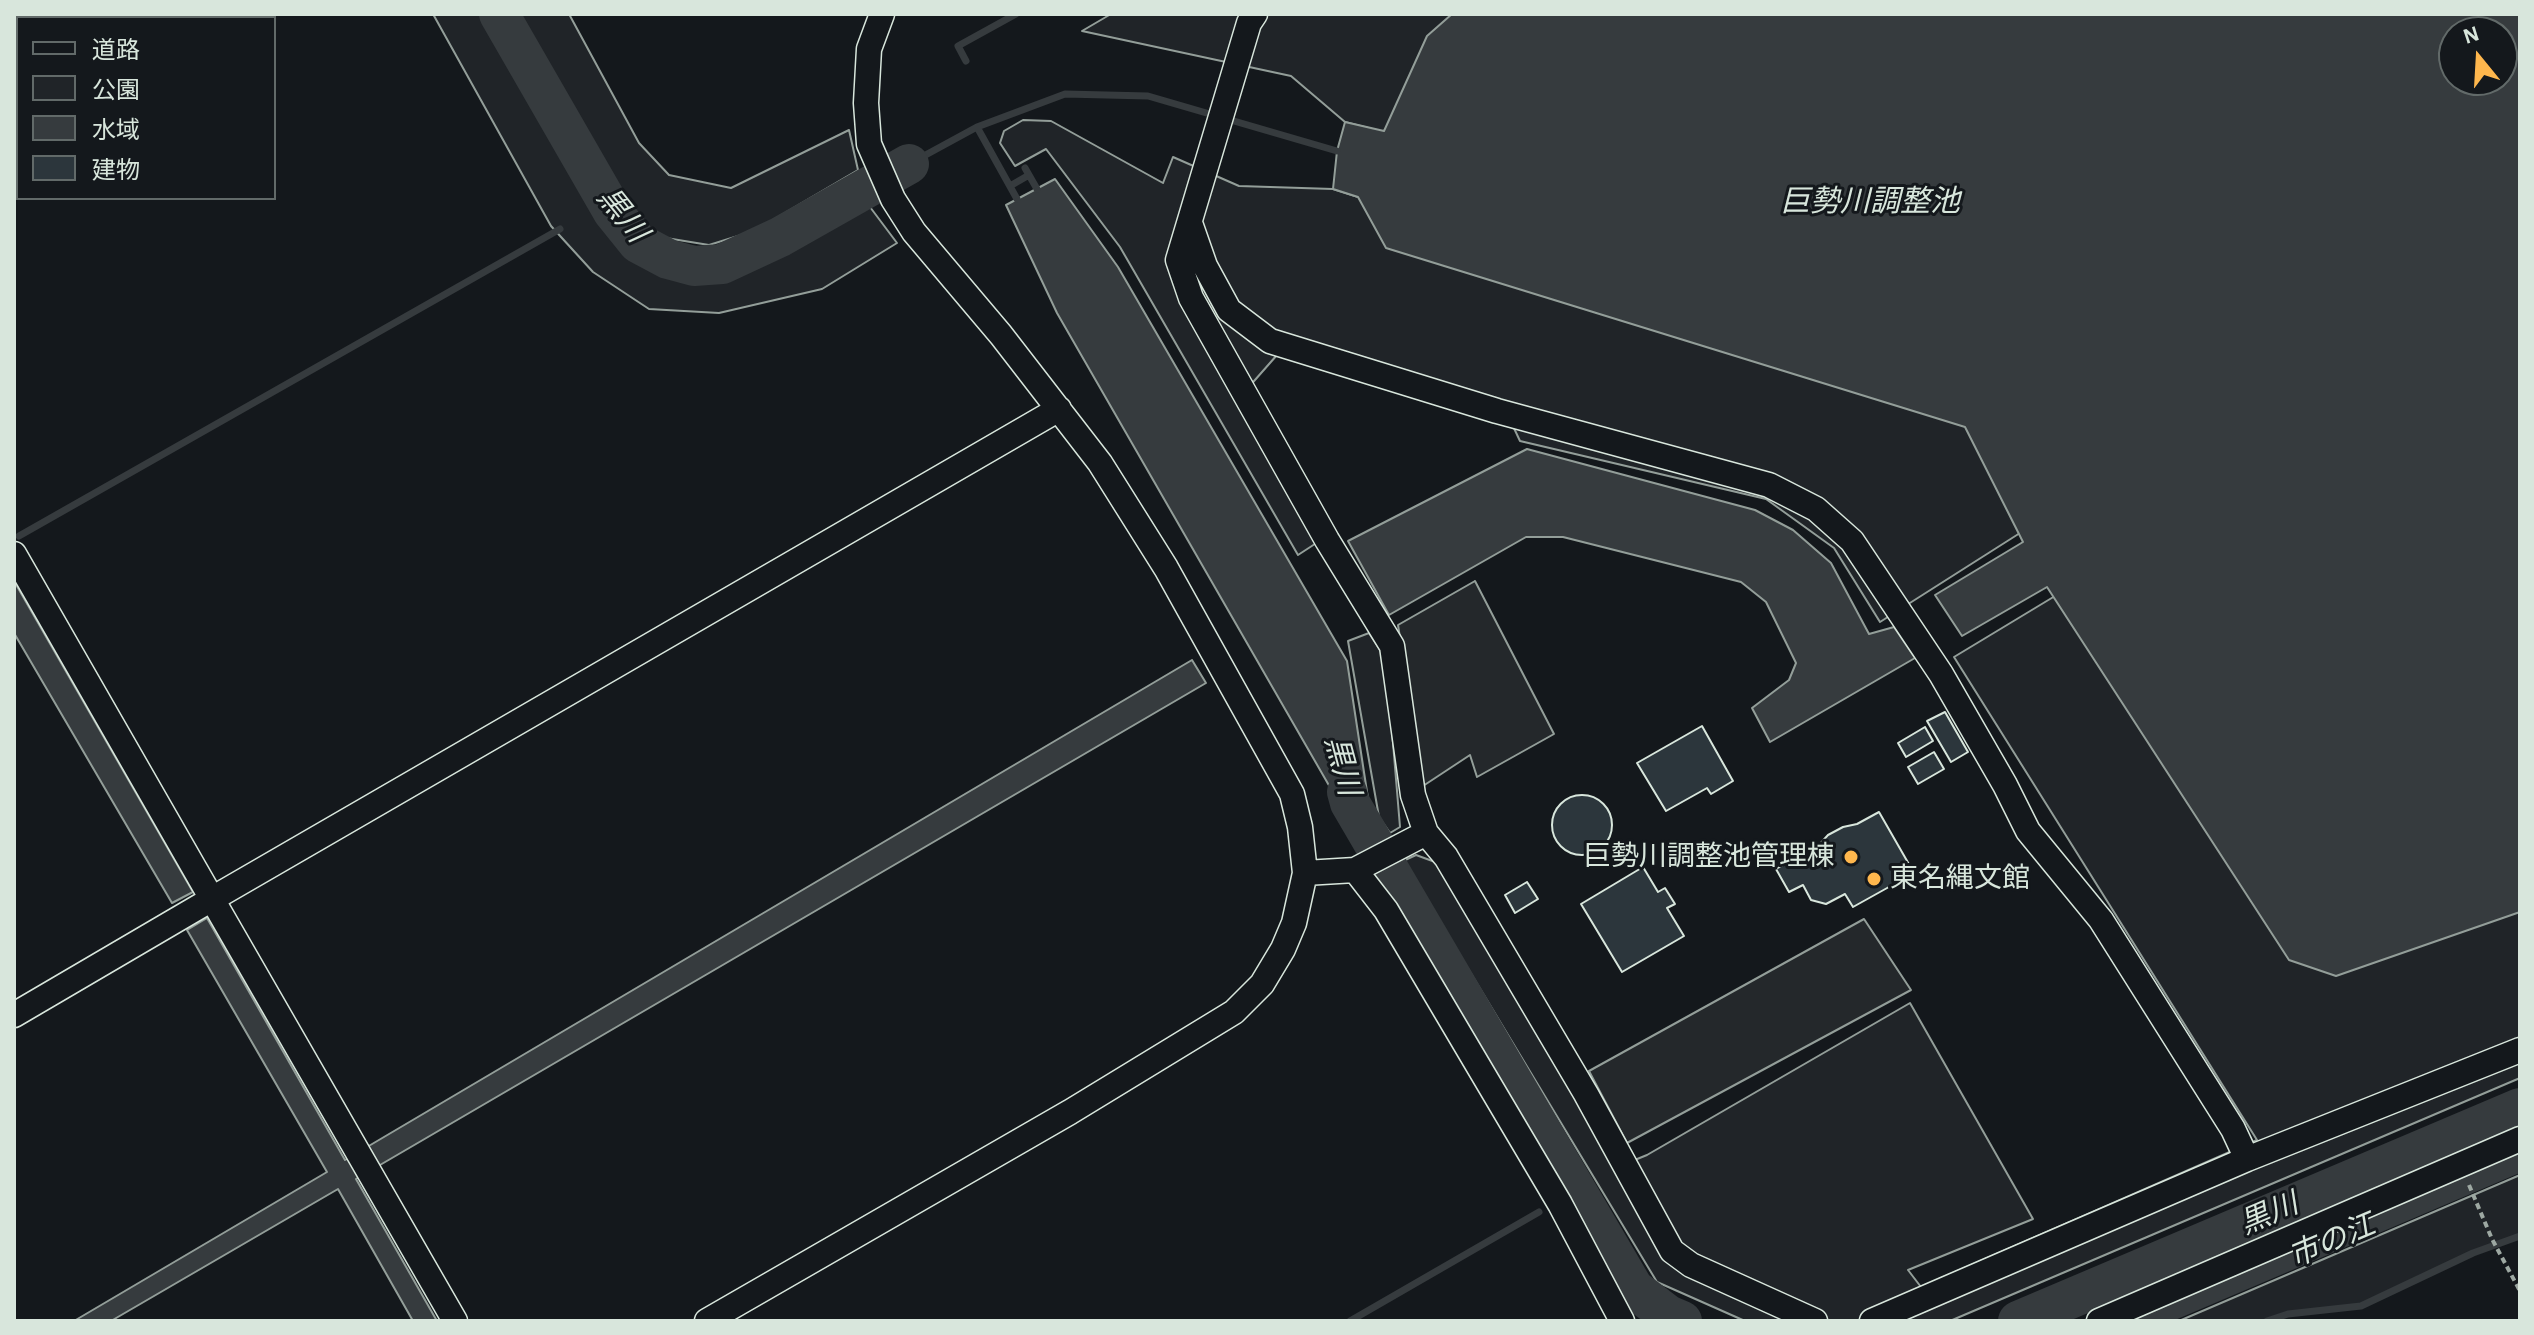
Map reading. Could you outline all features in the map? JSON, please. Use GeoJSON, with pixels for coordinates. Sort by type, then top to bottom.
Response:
{"type":"FeatureCollection","features":[{"type":"Feature","properties":{"kind":"street"},"geometry":{"type":"LineString","coordinates":[[707,1321],[1082,1105],[1234,1012],[1262,984],[1283,949],[1294,923],[1305,873],[1300,827],[1292,794],[1166,568],[1100,463],[1001,335],[914,232],[893,199],[869,144],[866,103],[869,49],[882,14]]}},
{"type":"Feature","properties":{"kind":"street"},"geometry":{"type":"LineString","coordinates":[[1255,14],[1249,23],[1178,260],[1191,298],[1327,540],[1392,646],[1413,795],[1426,833],[1446,857],[1592,1090],[1672,1251],[1691,1265],[1815,1321]]}},
{"type":"Feature","properties":{"kind":"street"},"geometry":{"type":"LineString","coordinates":[[1190,223],[1205,266],[1229,310],[1270,341],[1497,411],[1769,485],[1816,509],[1852,541],[1941,674],[2028,831],[2101,920],[2233,1129],[2247,1159]]}},
{"type":"Feature","properties":{"kind":"street"},"geometry":{"type":"LineString","coordinates":[[14,1015],[1059,409]]}},
{"type":"Feature","properties":{"kind":"street"},"geometry":{"type":"LineString","coordinates":[[14,554],[455,1321]]}},
{"type":"Feature","properties":{"kind":"street"},"geometry":{"type":"LineString","coordinates":[[1305,873],[1355,870],[1426,833]]}},
{"type":"Feature","properties":{"kind":"street"},"geometry":{"type":"LineString","coordinates":[[1355,870],[1386,910],[1410,950],[1560,1204],[1622,1321]]}},
{"type":"Feature","properties":{"kind":"street"},"geometry":{"type":"LineString","coordinates":[[1872,1321],[2247,1159],[2520,1050]]}},
{"type":"Feature","properties":{"kind":"street"},"geometry":{"type":"LineString","coordinates":[[2099,1321],[2520,1139]]}},
{"type":"Feature","properties":{"kind":"path"},"geometry":{"type":"LineString","coordinates":[[2475,1197],[2492,1239],[2520,1291]]}},
{"type":"Feature","properties":{"kind":"green space"},"geometry":{"type":"Polygon","coordinates":[[[433,14],[482,14],[603,227],[663,269],[712,273],[758,261],[867,203],[897,243],[822,289],[719,313],[649,309],[593,272],[551,226],[433,14]]]}},
{"type":"Feature","properties":{"kind":"green space"},"geometry":{"type":"Polygon","coordinates":[[[511,14],[569,14],[639,143],[669,175],[731,188],[849,130],[858,170],[754,231],[709,245],[660,237],[616,198],[511,14]]]}},
{"type":"Feature","properties":{"kind":"green space"},"geometry":{"type":"Polygon","coordinates":[[[1111,14],[1580,14],[1966,427],[2020,533],[1880,622],[1834,548],[1766,499],[1520,441],[1512,424],[1277,355],[1240,397],[1321,540],[1298,555],[1120,247],[1046,149],[1015,166],[1000,143],[1004,131],[1023,120],[1051,121],[1163,183],[1173,157],[1239,186],[1333,189],[1358,197],[1384,132],[1345,122],[1291,76],[1082,31],[1111,14]]]}},
{"type":"Feature","properties":{"kind":"green space"},"geometry":{"type":"Polygon","coordinates":[[[2055,596],[2147,739],[2520,657],[2520,1078],[1950,1321],[1745,1321],[1657,1282],[1403,861],[1416,855],[1446,866],[1620,1166],[1647,1155],[1910,1003],[2033,1219],[1908,1270],[1921,1287],[2257,1140],[1954,657],[2055,596]]]}},
{"type":"Feature","properties":{"kind":"green space"},"geometry":{"type":"Polygon","coordinates":[[[1369,633],[1386,659],[1400,827],[1390,833],[1379,817],[1348,641],[1369,633]]]}},
{"type":"Feature","properties":{"kind":"green space"},"geometry":{"type":"Polygon","coordinates":[[[2520,1175],[2520,1236],[2473,1253],[2361,1306],[2288,1314],[2267,1321],[2179,1321],[2520,1175]]]}},
{"type":"Feature","properties":{"kind":"shaded area"},"geometry":{"type":"Polygon","coordinates":[[[1475,581],[1554,734],[1477,777],[1470,755],[1423,786],[1398,625],[1475,581]]]}},
{"type":"Feature","properties":{"kind":"shaded area"},"geometry":{"type":"Polygon","coordinates":[[[1864,919],[1911,990],[1627,1143],[1589,1071],[1864,919]]]}},
{"type":"Feature","properties":{"kind":"water","name":"巨勢川調整池"},"geometry":{"type":"Polygon","coordinates":[[[1452,14],[2520,14],[2520,912],[2336,976],[2289,960],[2047,587],[1962,636],[1935,595],[2023,542],[1965,427],[1386,248],[1358,197],[1333,189],[1337,151],[1345,122],[1384,131],[1427,36],[1452,14]]]}},
{"type":"Feature","properties":{"kind":"water"},"geometry":{"type":"Polygon","coordinates":[[[1055,179],[1118,267],[1347,661],[1371,818],[1380,834],[1365,848],[1057,313],[1006,205],[1055,179]]]}},
{"type":"Feature","properties":{"kind":"water"},"geometry":{"type":"Polygon","coordinates":[[[1527,449],[1755,510],[1793,530],[1831,563],[1869,634],[1894,627],[1915,658],[1770,742],[1752,708],[1789,680],[1796,663],[1766,602],[1741,582],[1563,537],[1526,537],[1389,615],[1348,541],[1527,449]]]}},
{"type":"Feature","properties":{"kind":"water"},"geometry":{"type":"Polygon","coordinates":[[[14,581],[193,892],[172,903],[14,633],[14,581]]]}},
{"type":"Feature","properties":{"kind":"water"},"geometry":{"type":"Polygon","coordinates":[[[1192,660],[1206,683],[356,1179],[437,1321],[413,1321],[338,1189],[111,1321],[74,1321],[327,1172],[187,930],[207,918],[345,1160],[1192,660]]]}},
{"type":"Feature","properties":{"kind":"building"},"geometry":{"type":"Polygon","coordinates":[[[1945,712],[1968,752],[1951,762],[1927,721],[1945,712]]]}},
{"type":"Feature","properties":{"kind":"building"},"geometry":{"type":"Polygon","coordinates":[[[1702,726],[1733,781],[1711,794],[1707,788],[1666,811],[1637,763],[1702,726]]]}},
{"type":"Feature","properties":{"kind":"building"},"geometry":{"type":"Polygon","coordinates":[[[1925,727],[1933,741],[1906,757],[1898,743],[1925,727]]]}},
{"type":"Feature","properties":{"kind":"building"},"geometry":{"type":"Polygon","coordinates":[[[1934,752],[1944,769],[1918,784],[1908,767],[1934,752]]]}},
{"type":"Feature","properties":{"kind":"building"},"geometry":{"type":"Polygon","coordinates":[[[1582,795],[1593,797],[1603,804],[1610,814],[1610,836],[1603,846],[1593,853],[1582,855],[1571,853],[1561,846],[1554,836],[1552,825],[1554,814],[1561,804],[1571,797],[1582,795]]]}},
{"type":"Feature","properties":{"kind":"building","name":"巨勢川調整池管理棟"},"geometry":{"type":"Polygon","coordinates":[[[1879,812],[1914,873],[1853,907],[1845,894],[1826,904],[1811,900],[1803,885],[1789,892],[1776,869],[1819,845],[1828,835],[1879,812]]]}},
{"type":"Feature","properties":{"kind":"building"},"geometry":{"type":"Polygon","coordinates":[[[1643,867],[1658,892],[1665,888],[1675,904],[1667,908],[1684,936],[1622,972],[1581,904],[1643,867]]]}},
{"type":"Feature","properties":{"kind":"building"},"geometry":{"type":"Polygon","coordinates":[[[1527,882],[1538,899],[1515,913],[1505,895],[1527,882]]]}},
{"type":"Feature","properties":{"kind":"waterway","name":"黒川"},"geometry":{"type":"LineString","coordinates":[[499,14],[613,212],[638,243],[668,259],[694,266],[722,264],[780,237],[909,164]]}},
{"type":"Feature","properties":{"kind":"waterway"},"geometry":{"type":"LineString","coordinates":[[966,61],[958,46],[1016,14]]}},
{"type":"Feature","properties":{"kind":"waterway"},"geometry":{"type":"LineString","coordinates":[[977,127],[1065,94],[1148,96],[1337,151]]}},
{"type":"Feature","properties":{"kind":"waterway"},"geometry":{"type":"LineString","coordinates":[[909,164],[977,127],[1017,199]]}},
{"type":"Feature","properties":{"kind":"waterway"},"geometry":{"type":"LineString","coordinates":[[1025,168],[1037,189]]}},
{"type":"Feature","properties":{"kind":"waterway"},"geometry":{"type":"LineString","coordinates":[[1010,186],[1029,175]]}},
{"type":"Feature","properties":{"kind":"waterway"},"geometry":{"type":"LineString","coordinates":[[19,536],[560,229]]}},
{"type":"Feature","properties":{"kind":"waterway","name":"黒川"},"geometry":{"type":"LineString","coordinates":[[1347,792],[1350,803],[1634,1289],[1668,1315],[1682,1321]]}},
{"type":"Feature","properties":{"kind":"waterway","name":"黒川"},"geometry":{"type":"LineString","coordinates":[[2018,1321],[2520,1108]]}},
{"type":"Feature","properties":{"kind":"waterway","name":"市の江"},"geometry":{"type":"LineString","coordinates":[[2145,1321],[2520,1161]]}},
{"type":"Feature","properties":{"kind":"waterway"},"geometry":{"type":"LineString","coordinates":[[1350,1321],[1539,1212]]}},
{"type":"Feature","properties":{"kind":"waterway"},"geometry":{"type":"LineString","coordinates":[[2267,1321],[2288,1314],[2361,1306],[2473,1253],[2520,1236]]}},
{"type":"Feature","properties":{"kind":"place","name":"巨勢川調整池管理棟"},"geometry":{"type":"Point","coordinates":[1851,857]}},
{"type":"Feature","properties":{"kind":"place","name":"東名縄文館"},"geometry":{"type":"Point","coordinates":[1874,879]}}]}
